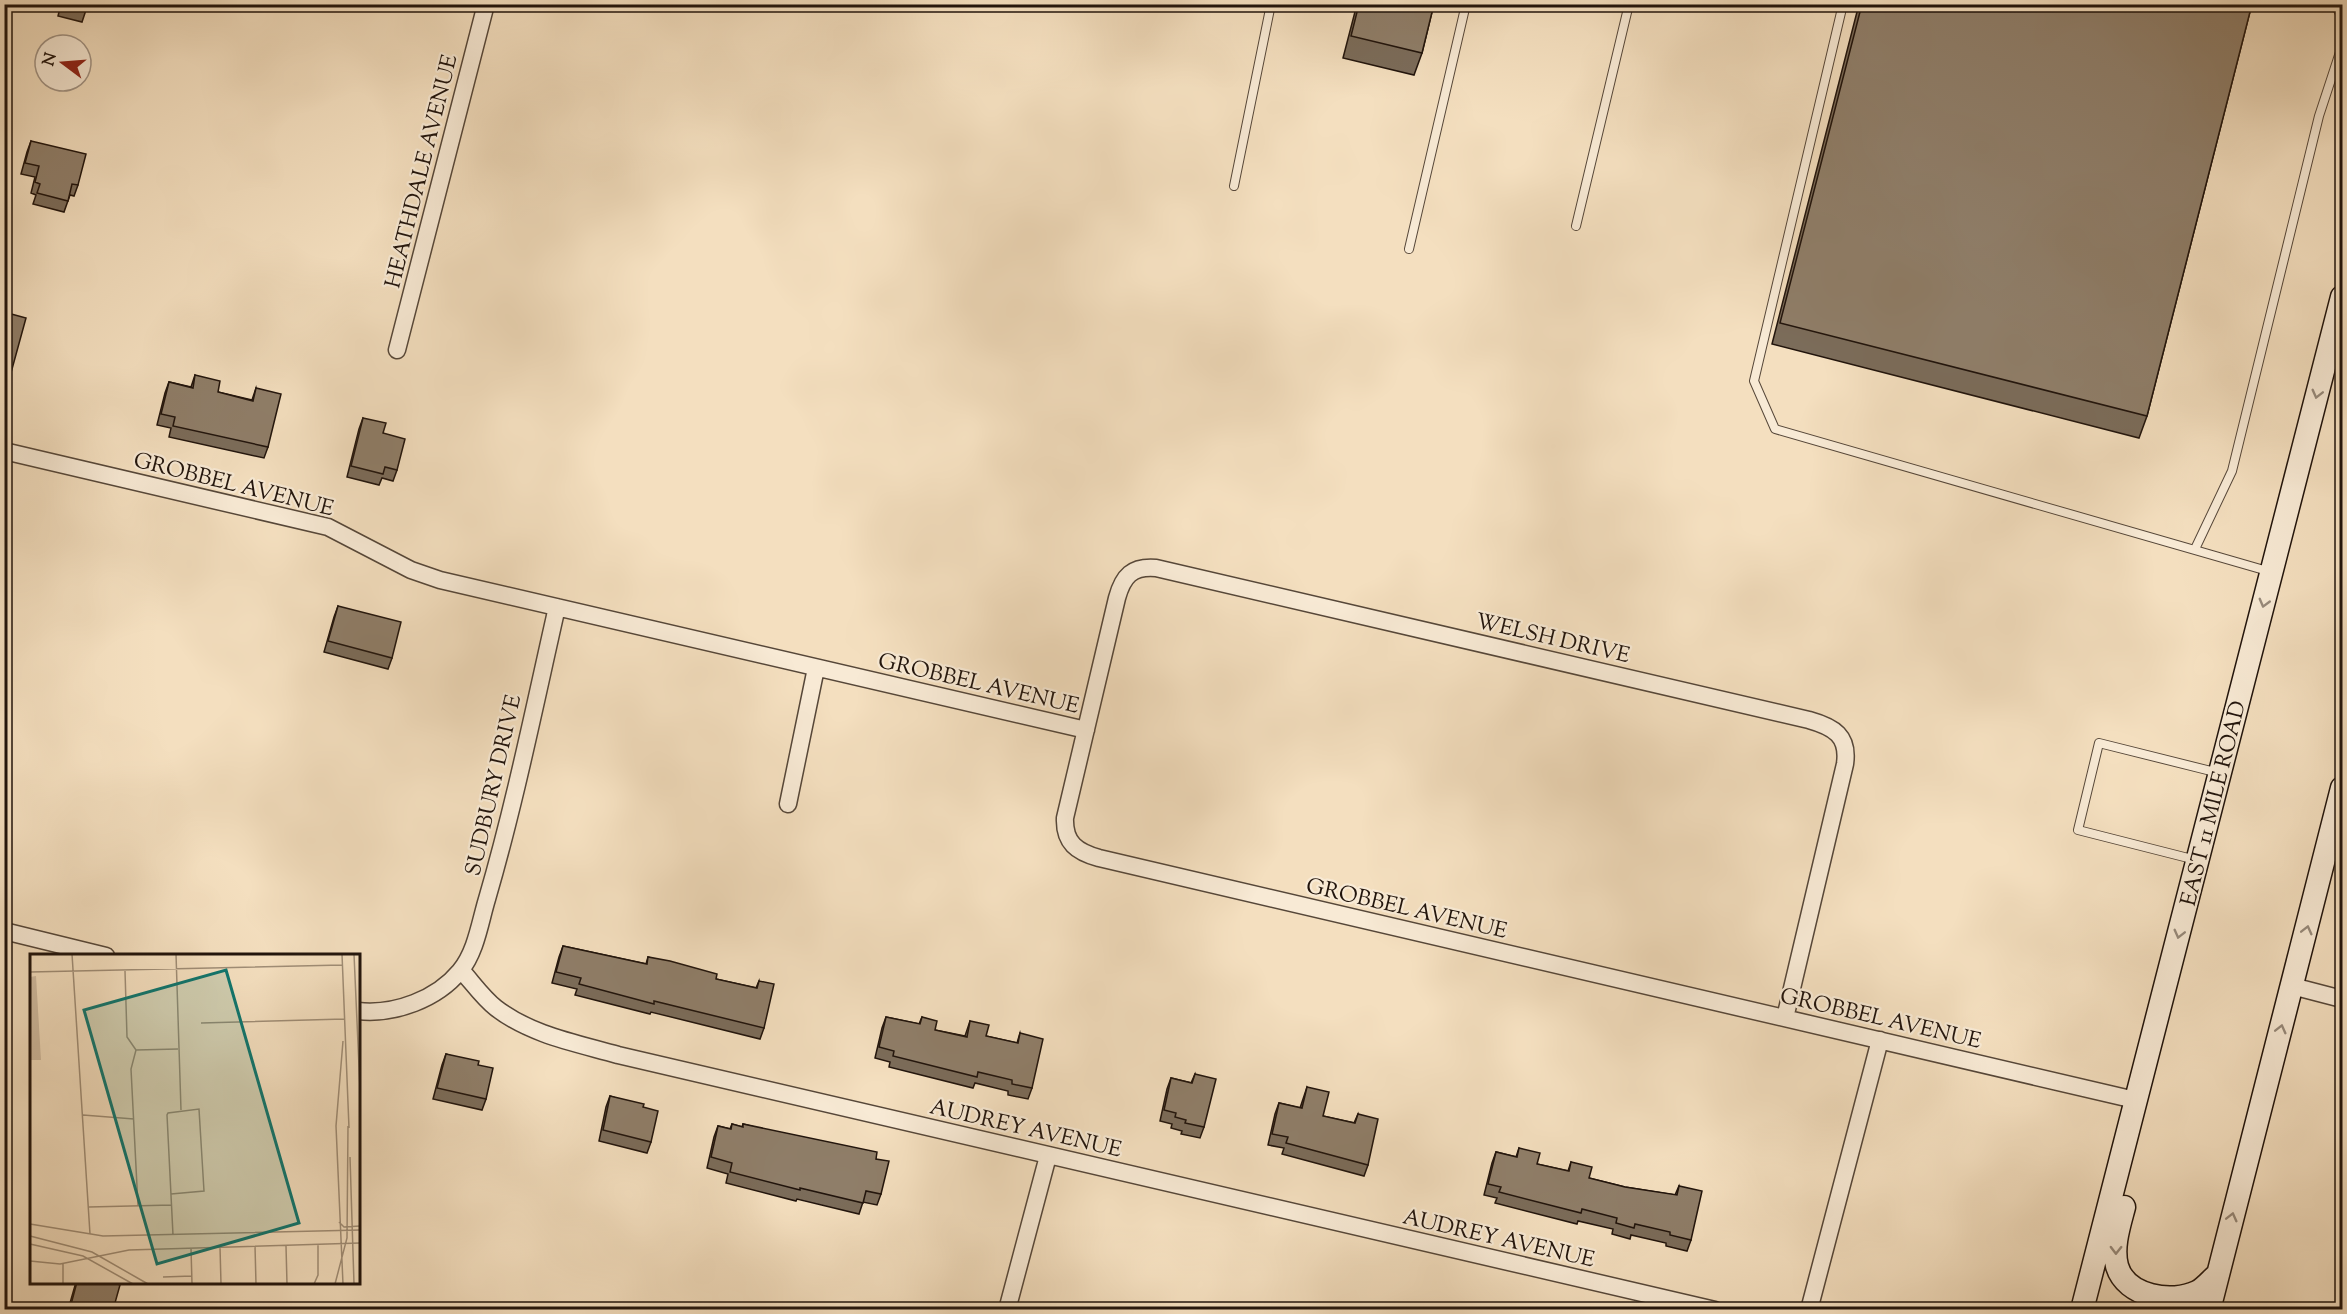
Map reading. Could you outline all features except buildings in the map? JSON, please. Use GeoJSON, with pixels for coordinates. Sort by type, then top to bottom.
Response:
{"type":"FeatureCollection","features":[{"type":"Feature","properties":{"kind":"main road","name":"EAST 11 MILE ROAD"},"geometry":{"type":"LineString","coordinates":[[2082,1310],[2343,297]]}},
{"type":"Feature","properties":{"kind":"main road"},"geometry":{"type":"LineString","coordinates":[[2209,1310],[2343,788]]}},
{"type":"Feature","properties":{"kind":"main road"},"geometry":{"type":"LineString","coordinates":[[2155,1028],[2151,1103],[2118,1229],[2115,1253],[2118,1269],[2127,1282],[2137,1289],[2161,1297],[2188,1295],[2199,1291],[2218,1274]]}},
{"type":"Feature","properties":{"kind":"street","name":"HEATHDALE AVENUE"},"geometry":{"type":"LineString","coordinates":[[397,350],[486,4]]}},
{"type":"Feature","properties":{"kind":"street","name":"GROBBEL AVENUE"},"geometry":{"type":"LineString","coordinates":[[4,451],[328,527],[425,576],[1086,730],[1065,825],[1069,842],[1085,854],[2135,1100]]}},
{"type":"Feature","properties":{"kind":"street","name":"WELSH DRIVE"},"geometry":{"type":"LineString","coordinates":[[1086,730],[1120,585],[1131,572],[1144,567],[1827,725],[1842,737],[1846,754],[1845,764],[1785,1018]]}},
{"type":"Feature","properties":{"kind":"street","name":"SUDBURY DRIVE"},"geometry":{"type":"LineString","coordinates":[[461,970],[473,945],[495,872],[557,607]]}},
{"type":"Feature","properties":{"kind":"street"},"geometry":{"type":"LineString","coordinates":[[788,804],[816,668]]}},
{"type":"Feature","properties":{"kind":"street"},"geometry":{"type":"LineString","coordinates":[[4,932],[98,954]]}},
{"type":"Feature","properties":{"kind":"street"},"geometry":{"type":"LineString","coordinates":[[360,1011],[410,1005],[440,991],[461,970]]}},
{"type":"Feature","properties":{"kind":"street","name":"AUDREY AVENUE"},"geometry":{"type":"LineString","coordinates":[[461,970],[494,1006],[518,1023],[550,1036],[618,1055],[1715,1310]]}},
{"type":"Feature","properties":{"kind":"street"},"geometry":{"type":"LineString","coordinates":[[2292,986],[2343,999]]}},
{"type":"Feature","properties":{"kind":"street"},"geometry":{"type":"LineString","coordinates":[[1809,1310],[1880,1040]]}},
{"type":"Feature","properties":{"kind":"street"},"geometry":{"type":"LineString","coordinates":[[1007,1310],[1048,1156]]}},
{"type":"Feature","properties":{"kind":"lane"},"geometry":{"type":"LineString","coordinates":[[1234,186],[1271,4]]}},
{"type":"Feature","properties":{"kind":"lane"},"geometry":{"type":"LineString","coordinates":[[1409,249],[1466,4]]}},
{"type":"Feature","properties":{"kind":"lane"},"geometry":{"type":"LineString","coordinates":[[1576,226],[1629,4]]}},
{"type":"Feature","properties":{"kind":"lane"},"geometry":{"type":"LineString","coordinates":[[1843,4],[1754,381],[1775,429],[2272,572]]}},
{"type":"Feature","properties":{"kind":"lane"},"geometry":{"type":"LineString","coordinates":[[2340,4],[2338,10],[2343,18]]}},
{"type":"Feature","properties":{"kind":"lane"},"geometry":{"type":"LineString","coordinates":[[2194,549],[2232,471],[2319,116],[2343,46]]}},
{"type":"Feature","properties":{"kind":"lane"},"geometry":{"type":"LineString","coordinates":[[2197,861],[2078,830],[2099,743],[2219,773]]}}]}
